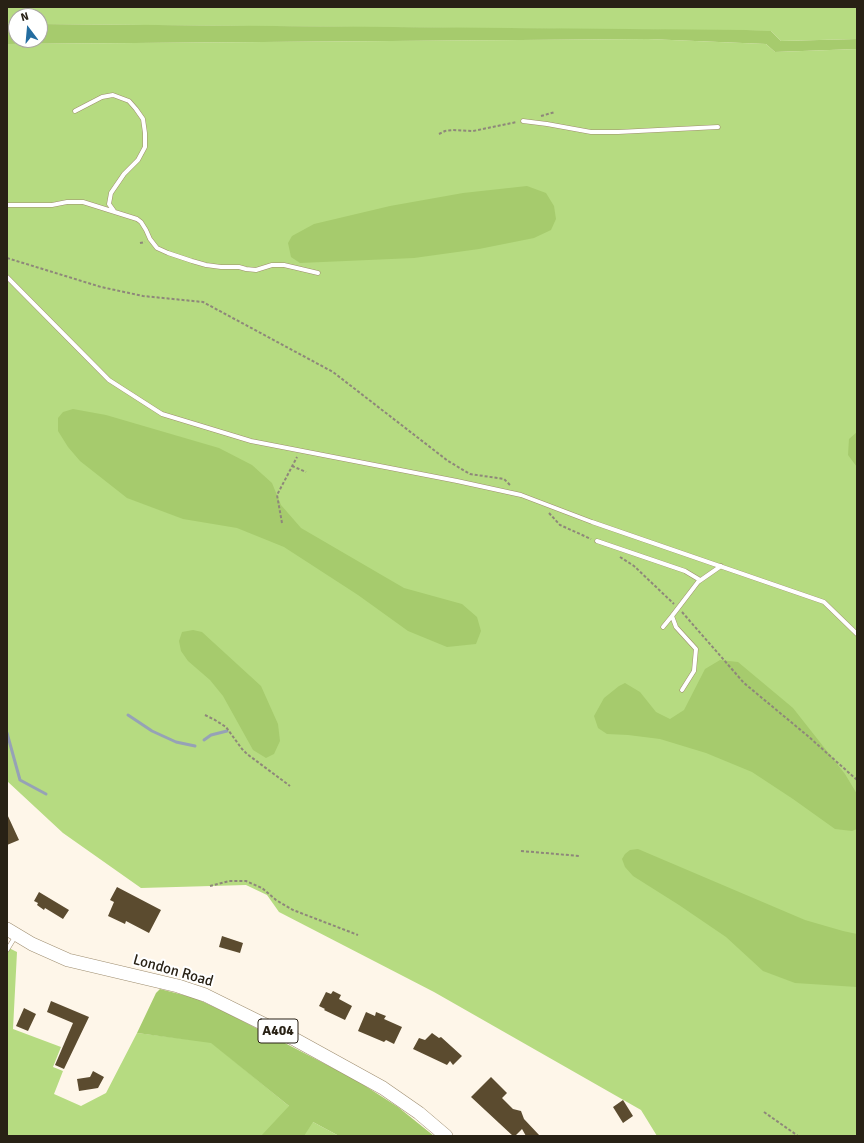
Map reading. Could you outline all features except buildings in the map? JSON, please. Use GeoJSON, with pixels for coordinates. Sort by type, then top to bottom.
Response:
{"type":"FeatureCollection","features":[{"type":"Feature","properties":{"kind":"main road","name":"London Road"},"geometry":{"type":"LineString","coordinates":[[11,932],[50,953],[68,960],[162,982],[205,995],[269,1026],[383,1088],[419,1113],[446,1136]]}},
{"type":"Feature","properties":{"kind":"lane"},"geometry":{"type":"LineString","coordinates":[[75,111],[102,97],[113,95],[129,101],[143,119],[145,147],[138,160],[124,174],[111,193],[109,204],[115,211]]}},
{"type":"Feature","properties":{"kind":"lane"},"geometry":{"type":"LineString","coordinates":[[523,121],[598,132],[718,127]]}},
{"type":"Feature","properties":{"kind":"lane"},"geometry":{"type":"LineString","coordinates":[[7,205],[52,205],[67,202],[83,202],[137,219],[141,222],[150,239],[157,248],[206,265],[239,267],[256,270],[272,265],[284,265],[318,273]]}},
{"type":"Feature","properties":{"kind":"lane"},"geometry":{"type":"LineString","coordinates":[[7,277],[109,380],[162,414],[251,441],[521,495],[592,522],[824,602],[857,634]]}},
{"type":"Feature","properties":{"kind":"lane"},"geometry":{"type":"LineString","coordinates":[[597,541],[685,571],[700,580]]}},
{"type":"Feature","properties":{"kind":"lane"},"geometry":{"type":"LineString","coordinates":[[663,627],[700,580],[721,566]]}},
{"type":"Feature","properties":{"kind":"lane"},"geometry":{"type":"LineString","coordinates":[[672,616],[676,627],[696,649],[694,672],[682,690]]}},
{"type":"Feature","properties":{"kind":"lane"},"geometry":{"type":"LineString","coordinates":[[7,950],[11,932]]}},
{"type":"Feature","properties":{"kind":"path"},"geometry":{"type":"LineString","coordinates":[[439,134],[445,131],[453,130],[473,131],[523,121],[555,112]]}},
{"type":"Feature","properties":{"kind":"path"},"geometry":{"type":"LineString","coordinates":[[282,523],[278,495],[300,450]]}},
{"type":"Feature","properties":{"kind":"path"},"geometry":{"type":"LineString","coordinates":[[292,466],[306,472]]}},
{"type":"Feature","properties":{"kind":"path"},"geometry":{"type":"LineString","coordinates":[[205,715],[226,727],[247,754],[290,786]]}},
{"type":"Feature","properties":{"kind":"path"},"geometry":{"type":"LineString","coordinates":[[521,851],[580,856]]}},
{"type":"Feature","properties":{"kind":"path"},"geometry":{"type":"LineString","coordinates":[[210,886],[229,881],[246,881],[262,888],[276,900],[293,910],[358,936]]}},
{"type":"Feature","properties":{"kind":"path"},"geometry":{"type":"LineString","coordinates":[[764,1112],[798,1136]]}},
{"type":"Feature","properties":{"kind":"green space"},"geometry":{"type":"Polygon","coordinates":[[[7,7],[857,7],[857,39],[781,41],[771,31],[48,24],[48,8],[8,8],[7,24],[7,7]]]}},
{"type":"Feature","properties":{"kind":"green space"},"geometry":{"type":"Polygon","coordinates":[[[7,24],[8,24],[8,44],[7,24]]]}},
{"type":"Feature","properties":{"kind":"green space"},"geometry":{"type":"Polygon","coordinates":[[[48,24],[746,30],[771,31],[781,41],[857,39],[857,49],[775,52],[766,44],[648,39],[48,44],[48,24]]]}},
{"type":"Feature","properties":{"kind":"green space"},"geometry":{"type":"Polygon","coordinates":[[[648,39],[766,44],[775,52],[857,49],[857,1136],[657,1136],[641,1110],[434,992],[279,912],[267,895],[246,885],[141,888],[63,833],[7,781],[7,44],[8,48],[48,48],[48,44],[648,39]]]}},
{"type":"Feature","properties":{"kind":"green space"},"geometry":{"type":"Polygon","coordinates":[[[527,186],[546,193],[554,206],[556,219],[551,230],[534,238],[479,249],[414,258],[300,263],[291,257],[288,243],[292,236],[314,224],[390,206],[463,193],[527,186]]]}},
{"type":"Feature","properties":{"kind":"green space"},"geometry":{"type":"Polygon","coordinates":[[[73,409],[106,415],[219,448],[252,465],[272,483],[281,505],[301,528],[404,588],[462,604],[477,617],[481,631],[476,644],[447,647],[408,631],[358,595],[284,547],[237,528],[183,519],[127,498],[80,461],[68,447],[58,431],[58,418],[63,412],[73,409]]]}},
{"type":"Feature","properties":{"kind":"green space"},"geometry":{"type":"Polygon","coordinates":[[[857,432],[857,467],[848,455],[849,439],[857,432]]]}},
{"type":"Feature","properties":{"kind":"green space"},"geometry":{"type":"Polygon","coordinates":[[[193,630],[202,632],[261,686],[278,724],[280,741],[274,754],[266,758],[253,750],[223,696],[210,680],[188,661],[181,651],[179,641],[182,632],[193,630]]]}},
{"type":"Feature","properties":{"kind":"green space"},"geometry":{"type":"Polygon","coordinates":[[[720,660],[738,662],[793,708],[845,774],[857,794],[857,829],[852,831],[835,829],[752,772],[706,753],[660,739],[607,734],[598,728],[594,716],[604,698],[625,683],[640,692],[656,712],[670,719],[684,710],[705,669],[720,660]]]}},
{"type":"Feature","properties":{"kind":"green space"},"geometry":{"type":"Polygon","coordinates":[[[638,849],[805,920],[857,934],[857,987],[795,983],[763,971],[726,937],[633,876],[625,867],[622,859],[630,850],[638,849]]]}},
{"type":"Feature","properties":{"kind":"green space"},"geometry":{"type":"Polygon","coordinates":[[[7,947],[17,952],[13,1029],[61,1047],[53,1067],[63,1071],[54,1094],[81,1106],[106,1093],[137,1033],[211,1042],[289,1106],[313,1122],[339,1136],[7,1136],[7,947]]]}},
{"type":"Feature","properties":{"kind":"green space"},"geometry":{"type":"Polygon","coordinates":[[[160,989],[195,998],[356,1080],[398,1107],[434,1136],[339,1136],[313,1122],[304,1136],[261,1136],[289,1106],[211,1043],[137,1033],[156,993],[160,989]]]}},
{"type":"Feature","properties":{"kind":"waterway"},"geometry":{"type":"LineString","coordinates":[[128,715],[152,731],[176,742],[195,746]]}},
{"type":"Feature","properties":{"kind":"waterway"},"geometry":{"type":"LineString","coordinates":[[204,740],[211,735],[227,731]]}},
{"type":"Feature","properties":{"kind":"waterway"},"geometry":{"type":"LineString","coordinates":[[7,733],[20,780],[46,794]]}}]}
